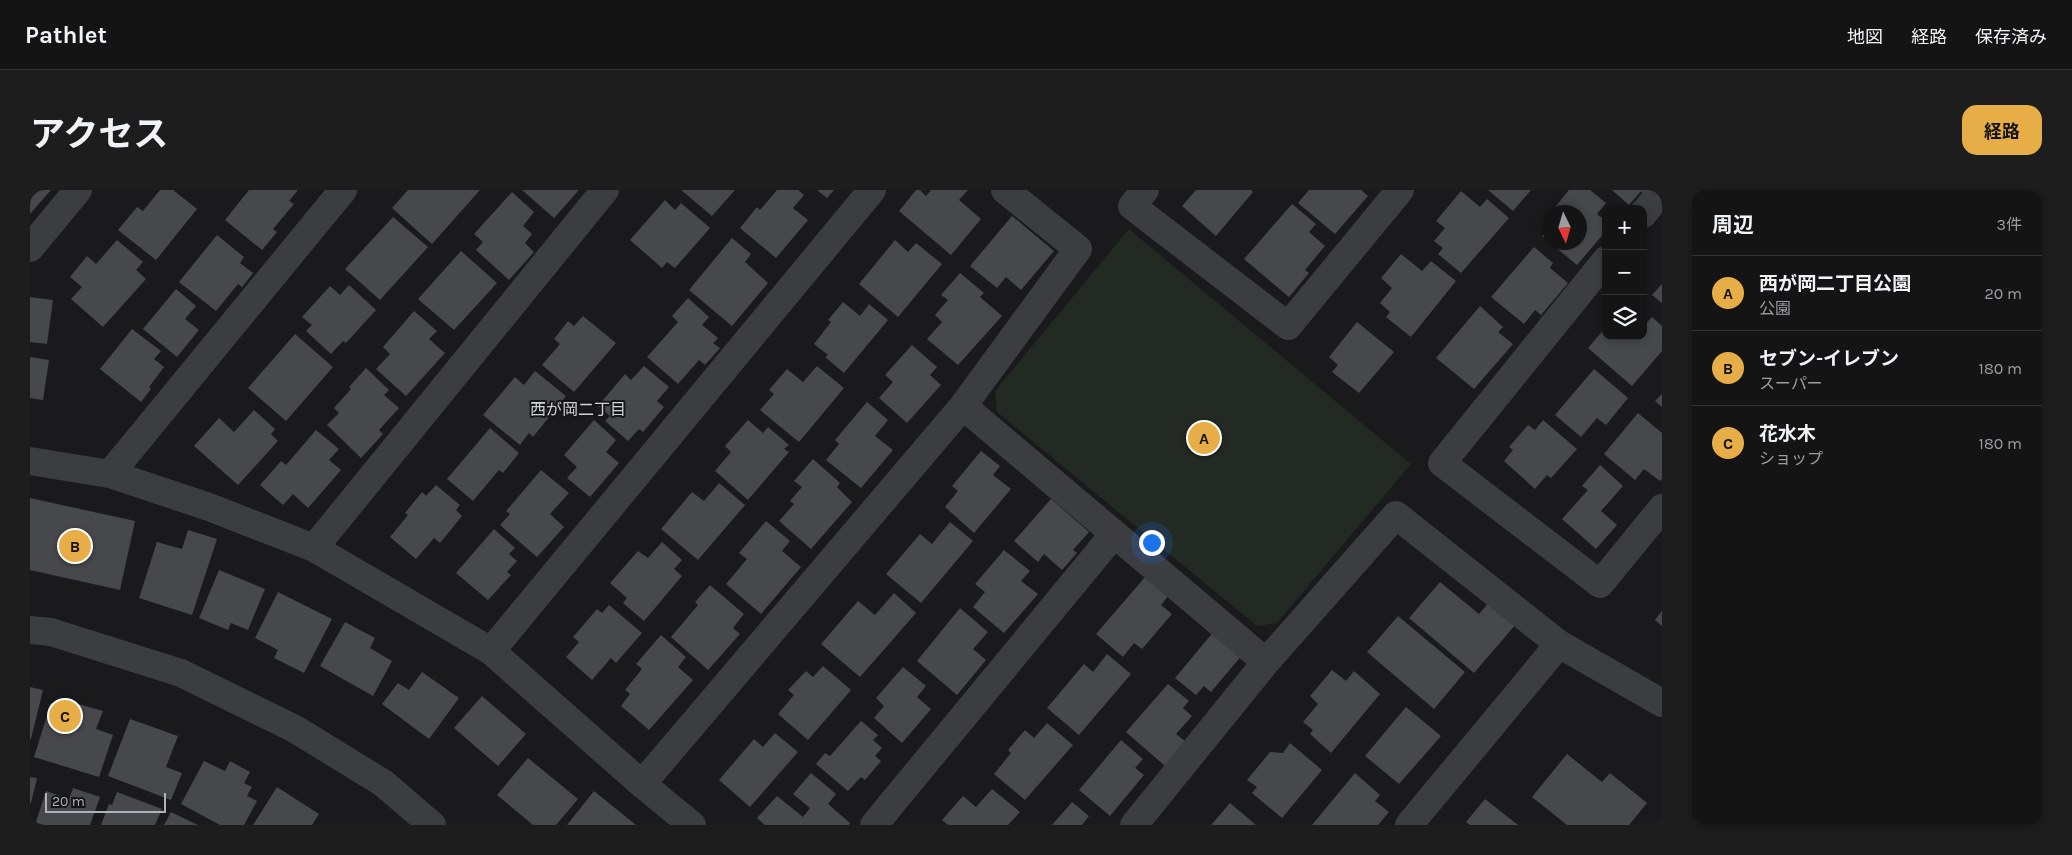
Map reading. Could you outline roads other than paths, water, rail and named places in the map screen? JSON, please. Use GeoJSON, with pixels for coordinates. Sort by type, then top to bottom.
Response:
{"type":"FeatureCollection","features":[{"type":"Feature","properties":{"kind":"street"},"geometry":{"type":"LineString","coordinates":[[30,248],[78,190]]}},
{"type":"Feature","properties":{"kind":"street"},"geometry":{"type":"LineString","coordinates":[[110,474],[343,190]]}},
{"type":"Feature","properties":{"kind":"street"},"geometry":{"type":"LineString","coordinates":[[314,548],[606,190]]}},
{"type":"Feature","properties":{"kind":"street"},"geometry":{"type":"LineString","coordinates":[[491,651],[872,190]]}},
{"type":"Feature","properties":{"kind":"street"},"geometry":{"type":"LineString","coordinates":[[642,784],[963,406],[1078,249],[1005,190]]}},
{"type":"Feature","properties":{"kind":"street"},"geometry":{"type":"LineString","coordinates":[[1145,190],[1132,206],[1288,326],[1400,190]]}},
{"type":"Feature","properties":{"kind":"street"},"geometry":{"type":"LineString","coordinates":[[1647,209],[1662,191]]}},
{"type":"Feature","properties":{"kind":"street"},"geometry":{"type":"LineString","coordinates":[[1602,265],[1442,463],[1600,584],[1662,508]]}},
{"type":"Feature","properties":{"kind":"street"},"geometry":{"type":"LineString","coordinates":[[963,406],[1266,662]]}},
{"type":"Feature","properties":{"kind":"street"},"geometry":{"type":"LineString","coordinates":[[30,461],[110,474],[209,507],[314,548],[491,651],[642,784],[692,825]]}},
{"type":"Feature","properties":{"kind":"street"},"geometry":{"type":"LineString","coordinates":[[1134,825],[1266,662],[1396,515],[1560,644],[1662,703]]}},
{"type":"Feature","properties":{"kind":"street"},"geometry":{"type":"LineString","coordinates":[[874,825],[1114,534]]}},
{"type":"Feature","properties":{"kind":"street"},"geometry":{"type":"LineString","coordinates":[[30,630],[51,632],[181,673],[295,730],[383,783],[432,825]]}},
{"type":"Feature","properties":{"kind":"street"},"geometry":{"type":"LineString","coordinates":[[1409,825],[1560,644]]}},
{"type":"Feature","properties":{"kind":"place","name":"西が岡二丁目公園"},"geometry":{"type":"Point","coordinates":[1204,438]}},
{"type":"Feature","properties":{"kind":"place","name":"セブン-イレブン"},"geometry":{"type":"Point","coordinates":[75,546]}},
{"type":"Feature","properties":{"kind":"place","name":"花水木"},"geometry":{"type":"Point","coordinates":[65,716]}},
{"type":"Feature","properties":{"kind":"district","name":"西が岡二丁目"},"geometry":{"type":"Point","coordinates":[578,409]}}]}
